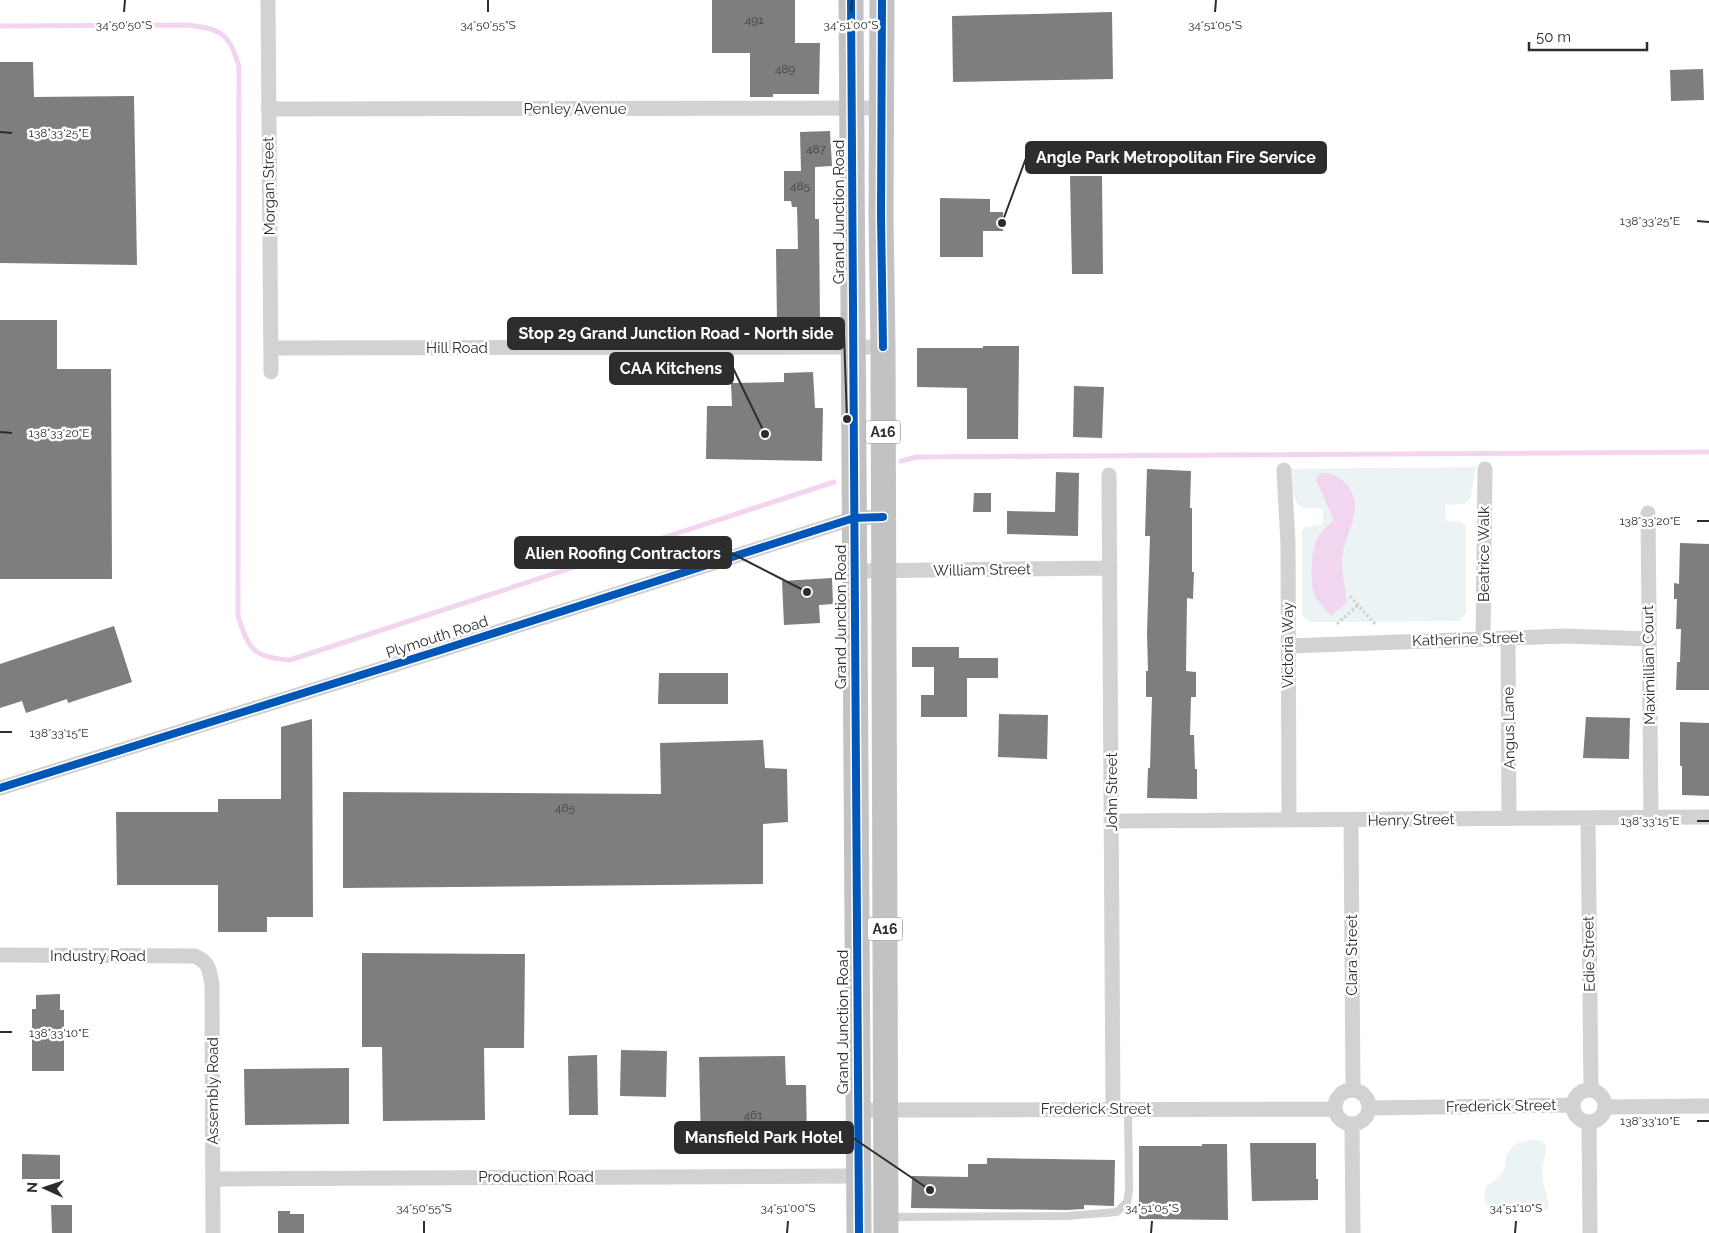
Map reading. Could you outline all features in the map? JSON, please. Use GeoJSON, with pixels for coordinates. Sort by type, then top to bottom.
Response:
{"type":"FeatureCollection","features":[{"type":"Feature","properties":{"kind":"highway","name":"Grand Junction Road"},"geometry":{"type":"LineString","coordinates":[[851,0],[852,108],[883,347],[886,1225]]}},
{"type":"Feature","properties":{"kind":"highway","name":"Grand Junction Road"},"geometry":{"type":"LineString","coordinates":[[859,1233],[853,347],[867,217],[882,108],[882,0]]}},
{"type":"Feature","properties":{"kind":"highway"},"geometry":{"type":"LineString","coordinates":[[856,748],[884,748]]}},
{"type":"Feature","properties":{"kind":"street","name":"Morgan Street"},"geometry":{"type":"LineString","coordinates":[[268,0],[271,372]]}},
{"type":"Feature","properties":{"kind":"street","name":"Penley Avenue"},"geometry":{"type":"LineString","coordinates":[[268,109],[882,108]]}},
{"type":"Feature","properties":{"kind":"street","name":"Hill Road"},"geometry":{"type":"LineString","coordinates":[[271,348],[883,347]]}},
{"type":"Feature","properties":{"kind":"street","name":"Beatrice Walk"},"geometry":{"type":"LineString","coordinates":[[1483,639],[1484,469]]}},
{"type":"Feature","properties":{"kind":"street","name":"Victoria Way"},"geometry":{"type":"LineString","coordinates":[[1284,470],[1288,544],[1289,820]]}},
{"type":"Feature","properties":{"kind":"street","name":"John Street"},"geometry":{"type":"LineString","coordinates":[[1109,475],[1113,821],[1121,1109]]}},
{"type":"Feature","properties":{"kind":"street","name":"Maximillian Court"},"geometry":{"type":"LineString","coordinates":[[1648,513],[1651,818]]}},
{"type":"Feature","properties":{"kind":"street","name":"Plymouth Road"},"geometry":{"type":"LineString","coordinates":[[0,788],[854,518],[883,517]]}},
{"type":"Feature","properties":{"kind":"street","name":"William Street"},"geometry":{"type":"LineString","coordinates":[[854,571],[1110,568]]}},
{"type":"Feature","properties":{"kind":"street","name":"Katherine Street"},"geometry":{"type":"LineString","coordinates":[[1288,646],[1564,636],[1649,639]]}},
{"type":"Feature","properties":{"kind":"street","name":"Angus Lane"},"geometry":{"type":"LineString","coordinates":[[1508,638],[1509,818]]}},
{"type":"Feature","properties":{"kind":"street","name":"Henry Street"},"geometry":{"type":"LineString","coordinates":[[1113,821],[1709,817]]}},
{"type":"Feature","properties":{"kind":"street","name":"Edie Street"},"geometry":{"type":"LineString","coordinates":[[1588,818],[1591,1090]]}},
{"type":"Feature","properties":{"kind":"street","name":"Clara Street"},"geometry":{"type":"LineString","coordinates":[[1351,820],[1353,1090]]}},
{"type":"Feature","properties":{"kind":"street","name":"Industry Road"},"geometry":{"type":"LineString","coordinates":[[0,955],[195,956]]}},
{"type":"Feature","properties":{"kind":"street","name":"Assembly Road"},"geometry":{"type":"LineString","coordinates":[[195,956],[206,961],[210,970],[212,984],[213,1233]]}},
{"type":"Feature","properties":{"kind":"street"},"geometry":{"type":"LineString","coordinates":[[1353,1090],[1364,1095],[1368,1100],[1369,1108],[1368,1115],[1364,1120],[1352,1125],[1341,1121],[1335,1109],[1339,1096],[1353,1090]]}},
{"type":"Feature","properties":{"kind":"street"},"geometry":{"type":"LineString","coordinates":[[1591,1090],[1602,1095],[1606,1107],[1600,1118],[1589,1122],[1578,1118],[1574,1112],[1573,1105],[1580,1093],[1591,1090]]}},
{"type":"Feature","properties":{"kind":"street","name":"Frederick Street"},"geometry":{"type":"LineString","coordinates":[[1369,1108],[1573,1105]]}},
{"type":"Feature","properties":{"kind":"street"},"geometry":{"type":"LineString","coordinates":[[1606,1107],[1709,1106]]}},
{"type":"Feature","properties":{"kind":"street","name":"Frederick Street"},"geometry":{"type":"LineString","coordinates":[[857,1110],[1335,1109]]}},
{"type":"Feature","properties":{"kind":"street"},"geometry":{"type":"LineString","coordinates":[[1589,1122],[1590,1233]]}},
{"type":"Feature","properties":{"kind":"street"},"geometry":{"type":"LineString","coordinates":[[1352,1125],[1353,1233]]}},
{"type":"Feature","properties":{"kind":"street","name":"Production Road"},"geometry":{"type":"LineString","coordinates":[[213,1179],[858,1176]]}},
{"type":"Feature","properties":{"kind":"lane"},"geometry":{"type":"LineString","coordinates":[[886,1225],[1117,1212],[1127,1202],[1128,1191],[1121,1109]]}},
{"type":"Feature","properties":{"kind":"path"},"geometry":{"type":"LineString","coordinates":[[1350,596],[1375,624]]}},
{"type":"Feature","properties":{"kind":"path"},"geometry":{"type":"LineString","coordinates":[[1337,624],[1358,605]]}},
{"type":"Feature","properties":{"kind":"shaded area"},"geometry":{"type":"Polygon","coordinates":[[[1476,467],[1470,499],[1465,504],[1445,505],[1446,521],[1462,522],[1466,527],[1466,613],[1460,621],[1309,622],[1302,614],[1302,531],[1305,527],[1323,524],[1323,509],[1304,508],[1296,502],[1293,492],[1292,469],[1476,467]]]}},
{"type":"Feature","properties":{"kind":"shaded area"},"geometry":{"type":"Polygon","coordinates":[[[1320,473],[1332,474],[1341,479],[1353,494],[1355,503],[1342,559],[1347,602],[1331,616],[1316,598],[1312,586],[1314,546],[1322,532],[1334,520],[1316,480],[1320,473]]]}},
{"type":"Feature","properties":{"kind":"shaded area"},"geometry":{"type":"Polygon","coordinates":[[[1542,1141],[1545,1144],[1546,1152],[1542,1176],[1549,1208],[1544,1211],[1489,1208],[1484,1200],[1486,1187],[1504,1170],[1510,1149],[1521,1142],[1542,1141]]]}},
{"type":"Feature","properties":{"kind":"building"},"geometry":{"type":"Polygon","coordinates":[[[712,0],[795,0],[795,43],[820,43],[819,94],[773,94],[773,97],[750,97],[750,53],[712,53],[712,0]]]}},
{"type":"Feature","properties":{"kind":"building"},"geometry":{"type":"Polygon","coordinates":[[[1112,12],[1113,79],[953,82],[952,16],[1112,12]]]}},
{"type":"Feature","properties":{"kind":"building"},"geometry":{"type":"Polygon","coordinates":[[[0,62],[33,62],[34,97],[134,96],[137,265],[0,263],[0,62]]]}},
{"type":"Feature","properties":{"kind":"building"},"geometry":{"type":"Polygon","coordinates":[[[1703,69],[1704,100],[1671,101],[1670,70],[1703,69]]]}},
{"type":"Feature","properties":{"kind":"building"},"geometry":{"type":"Polygon","coordinates":[[[830,131],[832,166],[815,167],[815,219],[819,219],[820,323],[777,323],[776,249],[798,249],[797,207],[792,207],[791,201],[784,201],[784,171],[801,171],[800,132],[830,131]]]}},
{"type":"Feature","properties":{"kind":"building"},"geometry":{"type":"Polygon","coordinates":[[[1070,176],[1102,176],[1103,274],[1072,274],[1070,176]]]}},
{"type":"Feature","properties":{"kind":"building"},"geometry":{"type":"Polygon","coordinates":[[[940,198],[990,199],[990,212],[1003,212],[1003,231],[983,231],[983,257],[940,257],[940,198]]]}},
{"type":"Feature","properties":{"kind":"building"},"geometry":{"type":"Polygon","coordinates":[[[0,320],[57,320],[57,369],[111,369],[112,579],[0,579],[0,320]]]}},
{"type":"Feature","properties":{"kind":"building"},"geometry":{"type":"Polygon","coordinates":[[[983,346],[1019,346],[1018,439],[967,439],[967,388],[917,387],[917,348],[983,348],[983,346]]]}},
{"type":"Feature","properties":{"kind":"building"},"geometry":{"type":"Polygon","coordinates":[[[813,372],[815,408],[823,408],[822,461],[706,459],[707,406],[732,406],[731,383],[784,382],[784,373],[813,372]]]}},
{"type":"Feature","properties":{"kind":"building"},"geometry":{"type":"Polygon","coordinates":[[[1074,386],[1104,387],[1102,438],[1073,437],[1074,386]]]}},
{"type":"Feature","properties":{"kind":"building"},"geometry":{"type":"Polygon","coordinates":[[[1147,469],[1191,471],[1190,508],[1192,508],[1192,572],[1194,572],[1193,599],[1187,598],[1186,671],[1196,672],[1196,697],[1191,697],[1190,735],[1194,735],[1197,799],[1147,798],[1148,768],[1150,768],[1152,697],[1146,697],[1150,536],[1145,536],[1147,469]]]}},
{"type":"Feature","properties":{"kind":"building"},"geometry":{"type":"Polygon","coordinates":[[[1056,472],[1079,473],[1078,536],[1007,534],[1007,511],[1055,512],[1056,472]]]}},
{"type":"Feature","properties":{"kind":"building"},"geometry":{"type":"Polygon","coordinates":[[[974,493],[991,493],[991,512],[973,512],[974,493]]]}},
{"type":"Feature","properties":{"kind":"building"},"geometry":{"type":"Polygon","coordinates":[[[1680,543],[1709,544],[1709,690],[1676,690],[1677,662],[1680,662],[1681,629],[1676,629],[1677,599],[1674,599],[1674,583],[1679,584],[1680,543]]]}},
{"type":"Feature","properties":{"kind":"building"},"geometry":{"type":"Polygon","coordinates":[[[832,578],[833,604],[819,605],[820,623],[784,625],[782,581],[832,578]]]}},
{"type":"Feature","properties":{"kind":"building"},"geometry":{"type":"Polygon","coordinates":[[[114,626],[132,682],[68,703],[67,699],[26,713],[22,701],[0,708],[0,664],[114,626]]]}},
{"type":"Feature","properties":{"kind":"building"},"geometry":{"type":"Polygon","coordinates":[[[912,647],[959,647],[959,658],[998,658],[998,678],[967,678],[967,717],[921,717],[921,695],[934,695],[934,667],[912,667],[912,647]]]}},
{"type":"Feature","properties":{"kind":"building"},"geometry":{"type":"Polygon","coordinates":[[[659,673],[728,673],[728,704],[658,704],[659,673]]]}},
{"type":"Feature","properties":{"kind":"building"},"geometry":{"type":"Polygon","coordinates":[[[999,714],[1048,715],[1047,759],[998,757],[999,714]]]}},
{"type":"Feature","properties":{"kind":"building"},"geometry":{"type":"Polygon","coordinates":[[[1586,717],[1630,718],[1629,759],[1583,758],[1586,717]]]}},
{"type":"Feature","properties":{"kind":"building"},"geometry":{"type":"Polygon","coordinates":[[[312,719],[313,917],[267,917],[267,932],[218,932],[218,885],[117,885],[116,812],[218,812],[218,799],[281,799],[281,727],[312,719]]]}},
{"type":"Feature","properties":{"kind":"building"},"geometry":{"type":"Polygon","coordinates":[[[1680,722],[1709,723],[1709,796],[1682,795],[1680,722]]]}},
{"type":"Feature","properties":{"kind":"building"},"geometry":{"type":"Polygon","coordinates":[[[763,740],[765,768],[787,769],[788,822],[763,824],[763,884],[343,888],[343,792],[661,794],[660,743],[763,740]]]}},
{"type":"Feature","properties":{"kind":"building"},"geometry":{"type":"Polygon","coordinates":[[[362,953],[525,954],[524,1048],[484,1048],[485,1120],[383,1121],[382,1047],[362,1047],[362,953]]]}},
{"type":"Feature","properties":{"kind":"building"},"geometry":{"type":"Polygon","coordinates":[[[60,994],[60,1010],[64,1010],[64,1071],[32,1071],[32,1009],[36,1009],[36,995],[60,994]]]}},
{"type":"Feature","properties":{"kind":"building"},"geometry":{"type":"Polygon","coordinates":[[[621,1050],[667,1051],[666,1097],[620,1096],[621,1050]]]}},
{"type":"Feature","properties":{"kind":"building"},"geometry":{"type":"Polygon","coordinates":[[[597,1055],[598,1115],[569,1115],[568,1056],[597,1055]]]}},
{"type":"Feature","properties":{"kind":"building"},"geometry":{"type":"Polygon","coordinates":[[[785,1056],[786,1085],[806,1085],[807,1144],[701,1145],[699,1057],[785,1056]]]}},
{"type":"Feature","properties":{"kind":"building"},"geometry":{"type":"Polygon","coordinates":[[[349,1068],[349,1124],[245,1125],[244,1069],[349,1068]]]}},
{"type":"Feature","properties":{"kind":"building"},"geometry":{"type":"Polygon","coordinates":[[[1250,1143],[1316,1143],[1318,1200],[1252,1201],[1250,1143]]]}},
{"type":"Feature","properties":{"kind":"building"},"geometry":{"type":"Polygon","coordinates":[[[1202,1144],[1227,1144],[1228,1220],[1139,1219],[1139,1146],[1202,1146],[1202,1144]]]}},
{"type":"Feature","properties":{"kind":"building"},"geometry":{"type":"Polygon","coordinates":[[[22,1154],[60,1155],[60,1179],[22,1179],[22,1154]]]}},
{"type":"Feature","properties":{"kind":"building"},"geometry":{"type":"Polygon","coordinates":[[[987,1158],[1115,1160],[1114,1206],[1084,1205],[1084,1209],[1066,1210],[911,1208],[912,1176],[968,1177],[968,1164],[987,1164],[987,1158]]]}},
{"type":"Feature","properties":{"kind":"building"},"geometry":{"type":"Polygon","coordinates":[[[51,1205],[72,1205],[72,1233],[52,1233],[51,1205]]]}},
{"type":"Feature","properties":{"kind":"building"},"geometry":{"type":"Polygon","coordinates":[[[278,1211],[290,1211],[290,1214],[304,1214],[304,1233],[278,1233],[278,1211]]]}},
{"type":"Feature","properties":{"kind":"waterway"},"geometry":{"type":"LineString","coordinates":[[0,26],[187,25],[216,31],[228,40],[236,56],[239,67],[238,616],[250,644],[260,654],[290,660],[834,482]]}},
{"type":"Feature","properties":{"kind":"waterway"},"geometry":{"type":"LineString","coordinates":[[901,461],[917,457],[1709,452]]}},
{"type":"Feature","properties":{"kind":"cycle path"},"geometry":{"type":"LineString","coordinates":[[851,0],[859,1233]]}},
{"type":"Feature","properties":{"kind":"cycle path"},"geometry":{"type":"LineString","coordinates":[[882,0],[881,216],[883,347]]}},
{"type":"Feature","properties":{"kind":"cycle path"},"geometry":{"type":"LineString","coordinates":[[0,788],[854,518],[883,517]]}},
{"type":"Feature","properties":{"kind":"place","name":"Angle Park Metropolitan Fire Service"},"geometry":{"type":"Point","coordinates":[1002,223]}},
{"type":"Feature","properties":{"kind":"place","name":"Stop 29 Grand Junction Road - North side"},"geometry":{"type":"Point","coordinates":[847,419]}},
{"type":"Feature","properties":{"kind":"place","name":"CAA Kitchens"},"geometry":{"type":"Point","coordinates":[765,434]}},
{"type":"Feature","properties":{"kind":"place","name":"Alien Roofing Contractors"},"geometry":{"type":"Point","coordinates":[807,592]}},
{"type":"Feature","properties":{"kind":"place","name":"Mansfield Park Hotel"},"geometry":{"type":"Point","coordinates":[930,1190]}}]}
